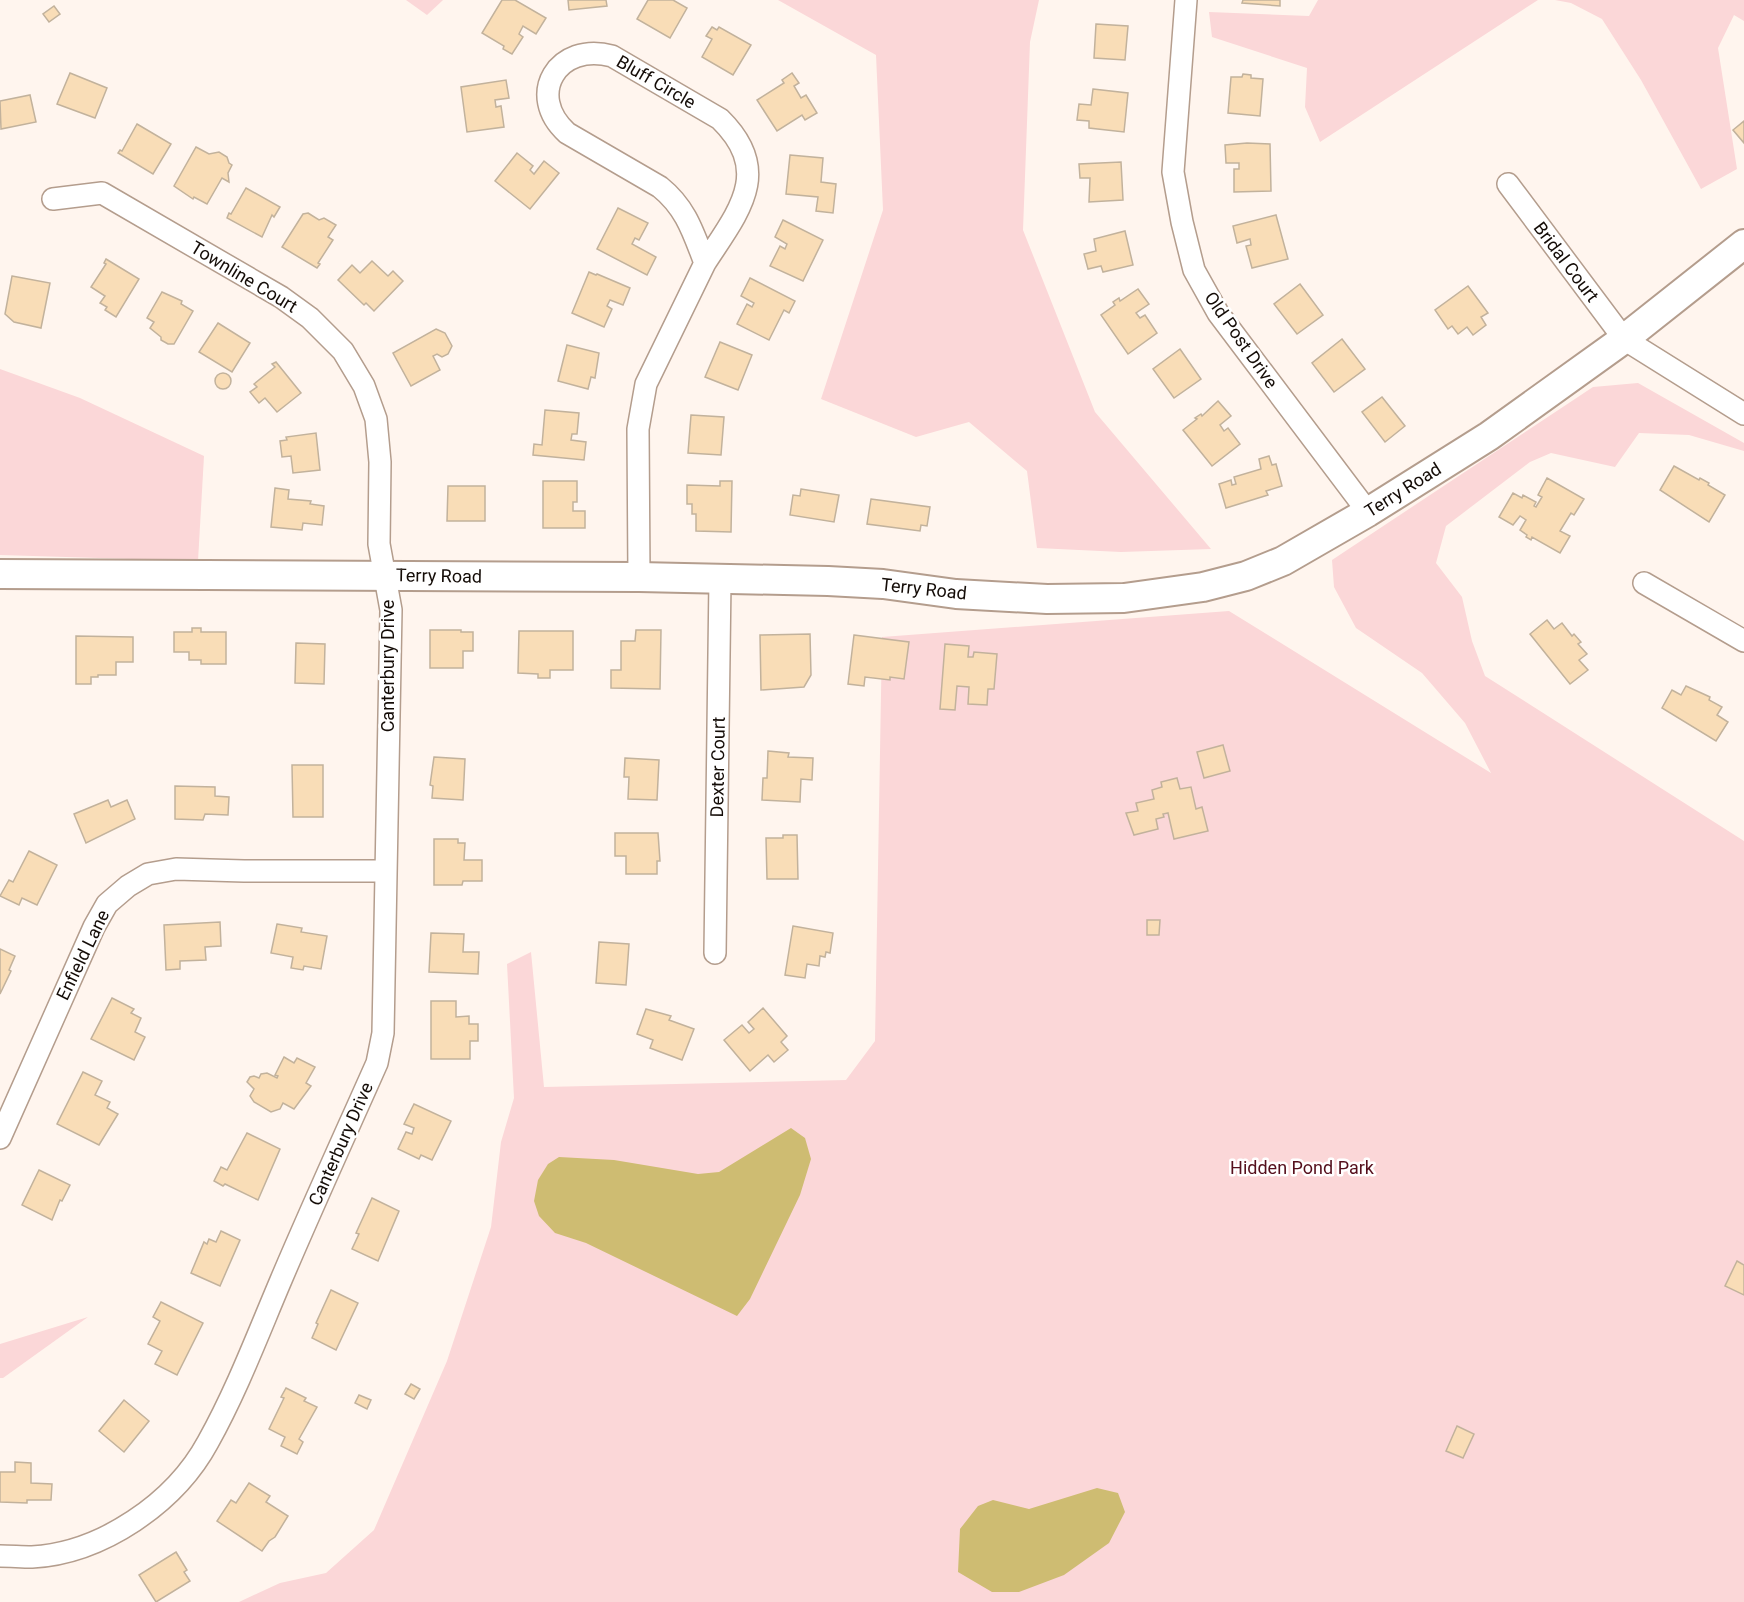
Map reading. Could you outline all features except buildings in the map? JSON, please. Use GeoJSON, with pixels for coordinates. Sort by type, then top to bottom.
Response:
{"type":"FeatureCollection","features":[{"type":"Feature","properties":{"kind":"street","name":"Old Post Drive"},"geometry":{"type":"LineString","coordinates":[[1186,0],[1173,172],[1194,270],[1218,313],[1368,512]]}},
{"type":"Feature","properties":{"kind":"street","name":"Bluff Circle"},"geometry":{"type":"LineString","coordinates":[[639,577],[638,429],[646,384],[705,263],[735,216],[748,185],[748,165],[734,133],[720,119],[612,56],[587,52],[572,57],[560,67],[551,80],[548,95],[550,110],[556,123],[567,133],[660,187],[673,197],[685,213],[705,263]]}},
{"type":"Feature","properties":{"kind":"street","name":"Bridal Court"},"geometry":{"type":"LineString","coordinates":[[1508,184],[1624,339]]}},
{"type":"Feature","properties":{"kind":"street","name":"Townline Court"},"geometry":{"type":"LineString","coordinates":[[53,199],[102,193],[281,297],[310,318],[343,351],[364,386],[376,419],[380,462],[379,544],[384,576]]}},
{"type":"Feature","properties":{"kind":"street","name":"Terry Road"},"geometry":{"type":"LineString","coordinates":[[0,574],[639,577],[828,581],[883,584],[956,594],[1047,599],[1124,598],[1203,587],[1246,576],[1283,561],[1368,512],[1489,435],[1624,339],[1744,244]]}},
{"type":"Feature","properties":{"kind":"street"},"geometry":{"type":"LineString","coordinates":[[1624,339],[1744,414]]}},
{"type":"Feature","properties":{"kind":"street","name":"Canterbury Drive"},"geometry":{"type":"LineString","coordinates":[[0,1556],[34,1557],[69,1550],[108,1536],[157,1504],[182,1477],[207,1443],[245,1364],[377,1063],[383,1033],[391,610],[384,576]]}},
{"type":"Feature","properties":{"kind":"street","name":"Dexter Court"},"geometry":{"type":"LineString","coordinates":[[715,953],[720,580]]}},
{"type":"Feature","properties":{"kind":"street"},"geometry":{"type":"LineString","coordinates":[[1644,583],[1744,642]]}},
{"type":"Feature","properties":{"kind":"street","name":"Enfield Lane"},"geometry":{"type":"LineString","coordinates":[[0,1138],[94,927],[107,904],[128,886],[148,874],[176,869],[385,871]]}},
{"type":"Feature","properties":{"kind":"green space"},"geometry":{"type":"Polygon","coordinates":[[[406,0],[443,0],[427,15],[406,0]]]}},
{"type":"Feature","properties":{"kind":"green space"},"geometry":{"type":"Polygon","coordinates":[[[778,0],[1039,0],[1030,42],[1023,230],[1095,412],[1211,549],[1121,552],[1037,548],[1027,471],[969,422],[916,437],[821,399],[883,210],[876,55],[778,0]]]}},
{"type":"Feature","properties":{"kind":"green space"},"geometry":{"type":"Polygon","coordinates":[[[1318,0],[1538,0],[1320,142],[1305,107],[1307,68],[1212,37],[1209,12],[1309,16],[1318,0]]]}},
{"type":"Feature","properties":{"kind":"green space"},"geometry":{"type":"Polygon","coordinates":[[[1555,0],[1744,0],[1744,21],[1734,15],[1718,48],[1737,169],[1701,189],[1641,80],[1602,19],[1571,3],[1555,0]]]}},
{"type":"Feature","properties":{"kind":"green space"},"geometry":{"type":"Polygon","coordinates":[[[0,369],[80,398],[204,456],[198,561],[0,555],[0,369]]]}},
{"type":"Feature","properties":{"kind":"green space","name":"Hidden Pond Park"},"geometry":{"type":"Polygon","coordinates":[[[1638,383],[1744,443],[1744,451],[1689,435],[1639,433],[1615,467],[1551,453],[1530,462],[1446,526],[1436,563],[1462,597],[1472,641],[1485,676],[1744,841],[1744,1602],[239,1602],[280,1583],[326,1573],[374,1530],[447,1361],[491,1227],[501,1142],[514,1098],[507,964],[531,952],[544,1087],[846,1080],[875,1041],[882,637],[1229,611],[1491,773],[1465,723],[1422,673],[1356,628],[1334,587],[1332,560],[1593,387],[1638,383]]]}},
{"type":"Feature","properties":{"kind":"green space"},"geometry":{"type":"Polygon","coordinates":[[[88,1317],[3,1378],[0,1378],[0,1344],[88,1317]]]}},
{"type":"Feature","properties":{"kind":"shaded area"},"geometry":{"type":"Polygon","coordinates":[[[791,1128],[805,1138],[811,1159],[800,1195],[750,1299],[737,1316],[586,1243],[555,1233],[539,1216],[534,1201],[538,1180],[548,1164],[559,1157],[614,1160],[698,1174],[719,1172],[791,1128]]]}},
{"type":"Feature","properties":{"kind":"shaded area"},"geometry":{"type":"Polygon","coordinates":[[[1097,1488],[1118,1493],[1125,1512],[1109,1543],[1064,1575],[1019,1592],[992,1592],[958,1572],[960,1529],[978,1506],[993,1500],[1029,1509],[1097,1488]]]}}]}
